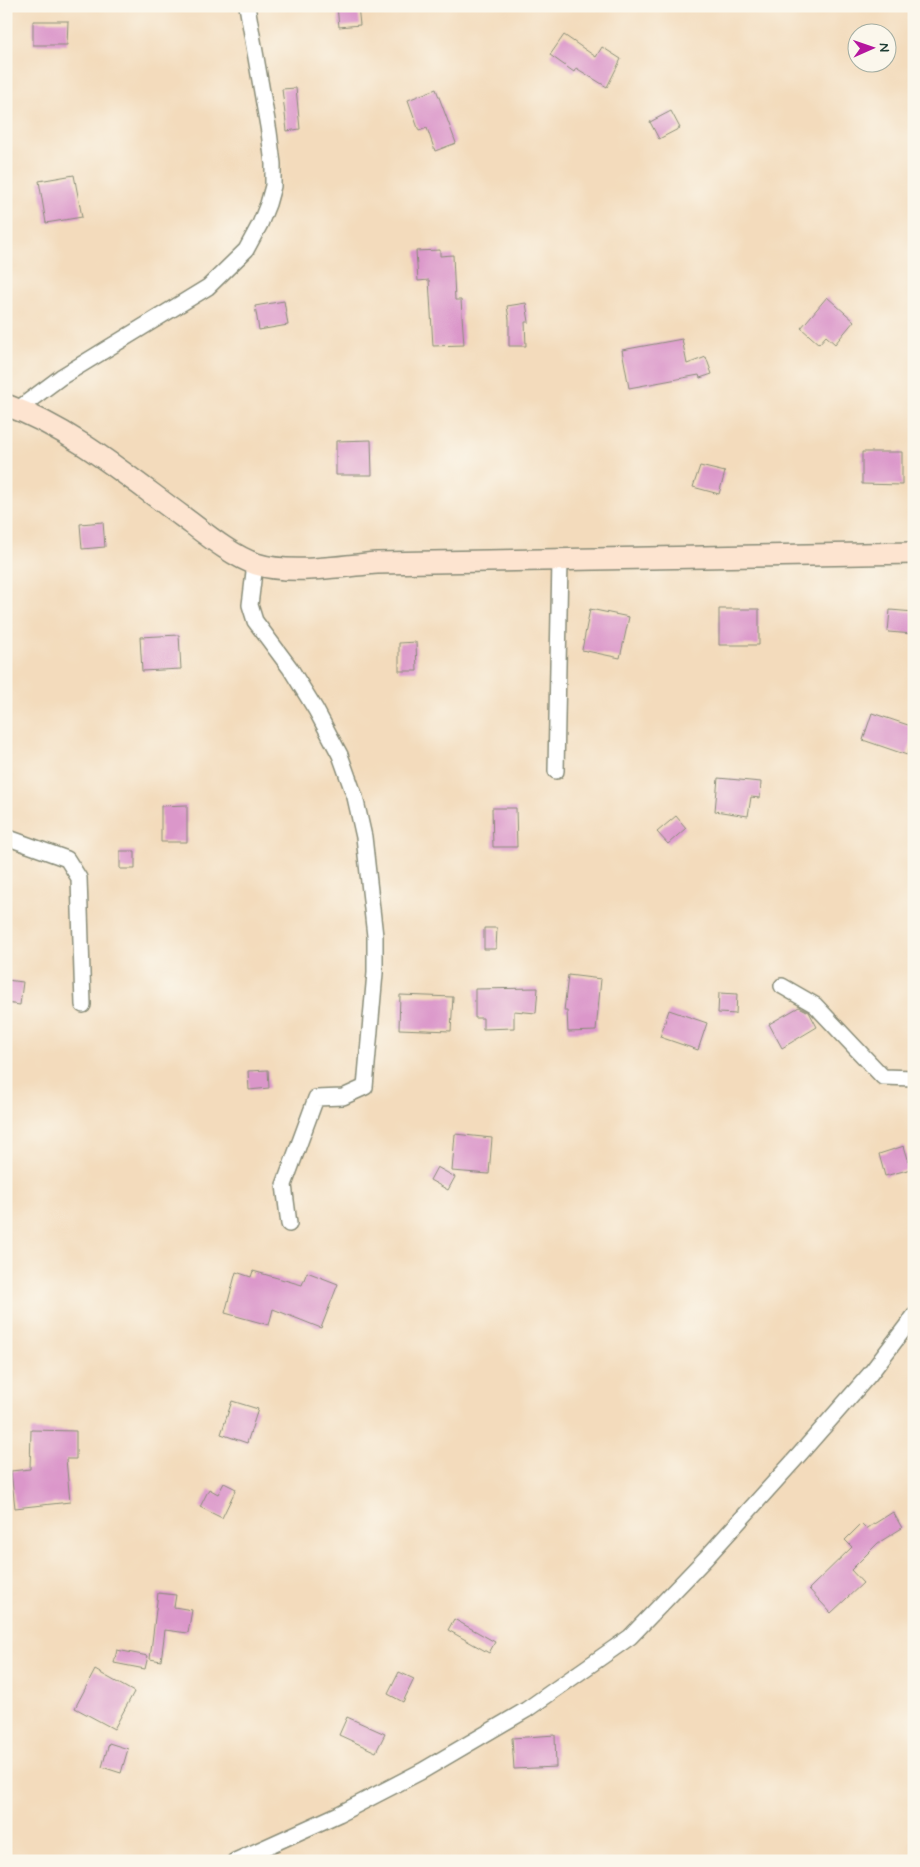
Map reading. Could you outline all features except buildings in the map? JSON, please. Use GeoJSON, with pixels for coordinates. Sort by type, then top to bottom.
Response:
{"type":"FeatureCollection","features":[{"type":"Feature","properties":{"kind":"street"},"geometry":{"type":"LineString","coordinates":[[12,407],[208,287],[246,250],[263,217],[272,186],[269,132],[247,6]]}},
{"type":"Feature","properties":{"kind":"street"},"geometry":{"type":"LineString","coordinates":[[12,407],[68,435],[110,462],[196,526],[239,556],[255,564],[292,568],[377,563],[914,553]]}},
{"type":"Feature","properties":{"kind":"street"},"geometry":{"type":"LineString","coordinates":[[556,771],[560,560]]}},
{"type":"Feature","properties":{"kind":"street"},"geometry":{"type":"LineString","coordinates":[[255,564],[250,605],[255,621],[290,668],[316,710],[340,755],[356,798],[364,837],[375,936],[375,973],[364,1087],[343,1097],[316,1098],[284,1185],[289,1224]]}},
{"type":"Feature","properties":{"kind":"street"},"geometry":{"type":"LineString","coordinates":[[6,837],[67,859],[79,878],[83,1005]]}},
{"type":"Feature","properties":{"kind":"street"},"geometry":{"type":"LineString","coordinates":[[782,986],[815,1005],[883,1077],[914,1078]]}},
{"type":"Feature","properties":{"kind":"street"},"geometry":{"type":"LineString","coordinates":[[236,1860],[339,1814],[422,1771],[526,1710],[630,1637],[706,1558],[799,1455],[870,1374],[914,1316]]}}]}
